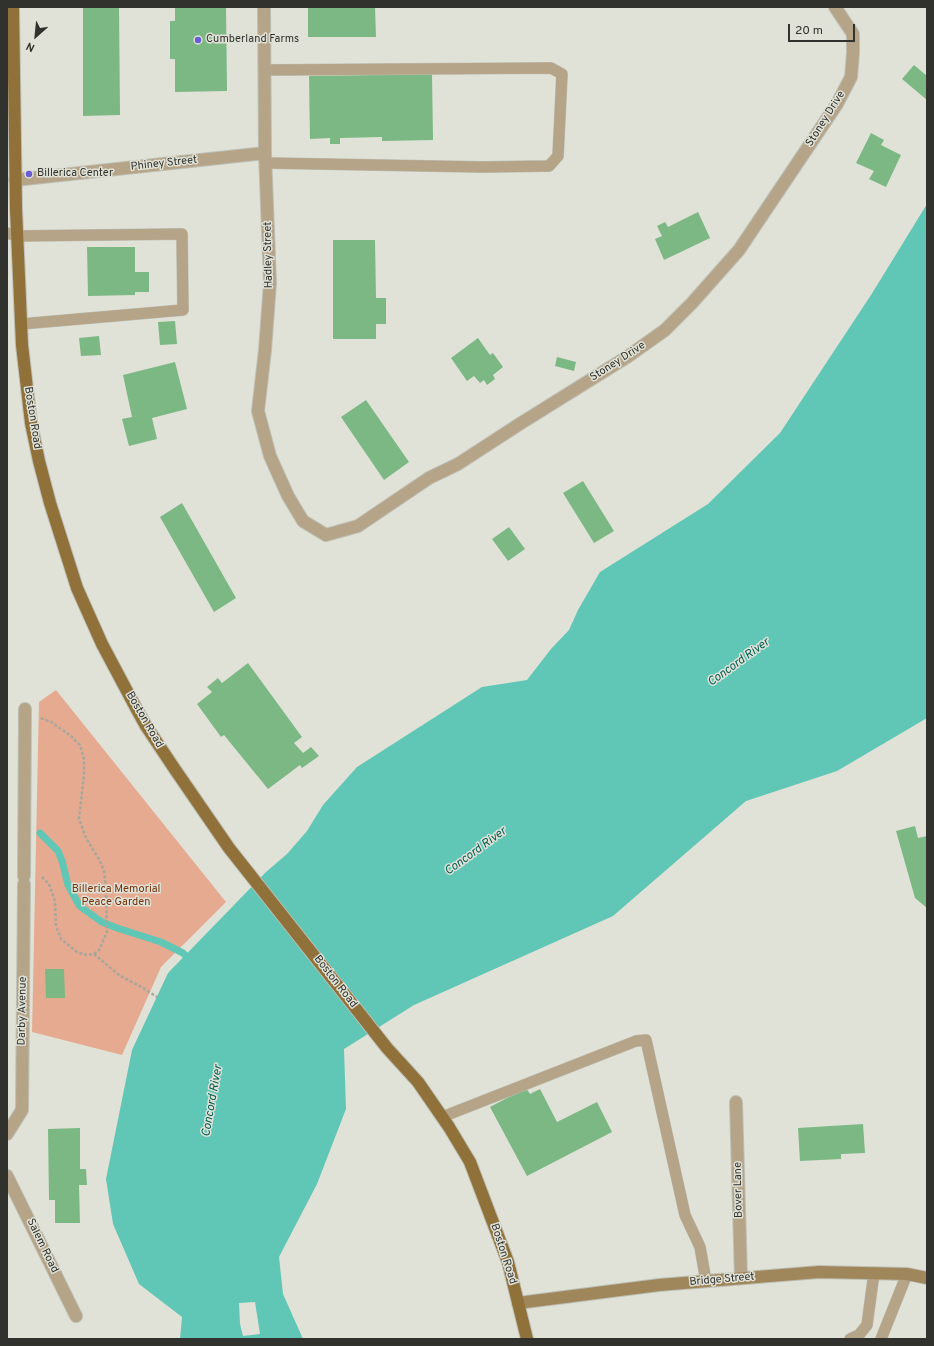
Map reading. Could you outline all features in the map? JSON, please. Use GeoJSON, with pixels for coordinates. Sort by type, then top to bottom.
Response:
{"type":"FeatureCollection","features":[{"type":"Feature","properties":{"kind":"main road","name":"Boston Road"},"geometry":{"type":"LineString","coordinates":[[11,8],[11,98],[15,180],[12,235],[22,345],[31,423],[39,461],[50,503],[77,588],[102,644],[146,726],[229,848],[387,1048],[418,1082],[470,1162],[508,1262],[527,1339]]}},
{"type":"Feature","properties":{"kind":"main road","name":"Bridge Street"},"geometry":{"type":"LineString","coordinates":[[518,1303],[658,1285],[819,1272],[907,1274],[927,1278]]}},
{"type":"Feature","properties":{"kind":"street","name":"Hadley Street"},"geometry":{"type":"LineString","coordinates":[[264,7],[265,158],[270,283],[265,350],[258,411],[270,456],[288,496]]}},
{"type":"Feature","properties":{"kind":"street","name":"Stoney Drive"},"geometry":{"type":"LineString","coordinates":[[288,496],[303,521],[326,535],[358,526],[429,478],[458,464],[627,357],[665,330],[692,303],[739,250],[837,104],[851,77],[853,34],[835,7]]}},
{"type":"Feature","properties":{"kind":"street","name":"Phiney Street"},"geometry":{"type":"LineString","coordinates":[[15,180],[265,158]]}},
{"type":"Feature","properties":{"kind":"street","name":"Darby Avenue"},"geometry":{"type":"LineString","coordinates":[[7,1134],[22,1110],[25,713]]}},
{"type":"Feature","properties":{"kind":"street","name":"Bover Lane"},"geometry":{"type":"LineString","coordinates":[[736,1102],[741,1278]]}},
{"type":"Feature","properties":{"kind":"street","name":"Salem Road"},"geometry":{"type":"LineString","coordinates":[[7,1176],[76,1316]]}},
{"type":"Feature","properties":{"kind":"lane"},"geometry":{"type":"LineString","coordinates":[[264,70],[551,68],[562,74],[558,156],[549,166],[483,167],[265,158]]}},
{"type":"Feature","properties":{"kind":"lane"},"geometry":{"type":"LineString","coordinates":[[12,235],[182,234],[183,310],[21,324]]}},
{"type":"Feature","properties":{"kind":"lane"},"geometry":{"type":"LineString","coordinates":[[442,1117],[636,1042],[646,1040],[685,1215],[700,1247],[706,1281]]}},
{"type":"Feature","properties":{"kind":"lane"},"geometry":{"type":"LineString","coordinates":[[850,1339],[859,1335],[867,1325],[874,1273]]}},
{"type":"Feature","properties":{"kind":"lane"},"geometry":{"type":"LineString","coordinates":[[881,1339],[907,1274]]}},
{"type":"Feature","properties":{"kind":"path"},"geometry":{"type":"LineString","coordinates":[[25,713],[51,722],[71,736],[80,745],[84,759],[84,775],[79,819],[86,838],[100,861],[104,871],[107,914],[107,932],[99,950],[94,954],[87,955],[77,952],[62,939],[56,926],[55,901],[49,884],[25,861]]}},
{"type":"Feature","properties":{"kind":"path"},"geometry":{"type":"LineString","coordinates":[[94,954],[119,975],[157,997]]}},
{"type":"Feature","properties":{"kind":"green space","name":"Billerica Memorial Peace Garden"},"geometry":{"type":"Polygon","coordinates":[[[56,690],[226,902],[161,967],[122,1055],[32,1032],[39,702],[56,690]]]}},
{"type":"Feature","properties":{"kind":"water","name":"Concord River"},"geometry":{"type":"Polygon","coordinates":[[[927,204],[927,718],[837,771],[746,801],[613,916],[414,1005],[344,1049],[346,1109],[317,1184],[279,1257],[283,1294],[303,1339],[180,1339],[182,1317],[139,1284],[113,1224],[106,1179],[132,1050],[168,973],[266,872],[287,854],[307,831],[323,805],[357,767],[482,687],[527,680],[551,649],[569,630],[578,610],[600,572],[708,504],[780,433],[871,295],[927,204]],[[255,1302],[239,1303],[240,1324],[243,1336],[260,1334],[255,1302]]]}},
{"type":"Feature","properties":{"kind":"building"},"geometry":{"type":"Polygon","coordinates":[[[83,7],[119,7],[120,115],[83,116],[83,7]]]}},
{"type":"Feature","properties":{"kind":"building","name":"Cumberland Farms"},"geometry":{"type":"Polygon","coordinates":[[[175,7],[226,7],[227,91],[175,92],[175,59],[170,59],[170,21],[175,21],[175,7]]]}},
{"type":"Feature","properties":{"kind":"building"},"geometry":{"type":"Polygon","coordinates":[[[308,7],[375,7],[376,37],[308,37],[308,7]]]}},
{"type":"Feature","properties":{"kind":"building"},"geometry":{"type":"Polygon","coordinates":[[[914,65],[927,76],[927,100],[902,79],[914,65]]]}},
{"type":"Feature","properties":{"kind":"building"},"geometry":{"type":"Polygon","coordinates":[[[432,74],[433,140],[382,141],[382,137],[340,138],[340,144],[330,144],[330,138],[310,139],[309,76],[432,74]]]}},
{"type":"Feature","properties":{"kind":"building"},"geometry":{"type":"Polygon","coordinates":[[[871,133],[884,140],[881,145],[901,155],[886,187],[869,179],[874,171],[856,163],[871,133]]]}},
{"type":"Feature","properties":{"kind":"building"},"geometry":{"type":"Polygon","coordinates":[[[698,212],[710,238],[664,260],[655,239],[662,236],[657,226],[665,222],[668,227],[698,212]]]}},
{"type":"Feature","properties":{"kind":"building"},"geometry":{"type":"Polygon","coordinates":[[[333,240],[375,240],[376,298],[386,298],[386,324],[376,324],[376,339],[333,339],[333,240]]]}},
{"type":"Feature","properties":{"kind":"building"},"geometry":{"type":"Polygon","coordinates":[[[87,247],[135,247],[135,272],[149,272],[149,292],[135,292],[135,295],[88,296],[87,247]]]}},
{"type":"Feature","properties":{"kind":"building"},"geometry":{"type":"Polygon","coordinates":[[[175,321],[177,344],[160,345],[158,322],[175,321]]]}},
{"type":"Feature","properties":{"kind":"building"},"geometry":{"type":"Polygon","coordinates":[[[99,336],[101,355],[81,356],[79,338],[99,336]]]}},
{"type":"Feature","properties":{"kind":"building"},"geometry":{"type":"Polygon","coordinates":[[[478,338],[490,355],[493,353],[503,367],[493,375],[495,379],[487,385],[484,380],[480,383],[474,376],[467,381],[451,358],[478,338]]]}},
{"type":"Feature","properties":{"kind":"building"},"geometry":{"type":"Polygon","coordinates":[[[557,357],[576,362],[574,371],[555,366],[557,357]]]}},
{"type":"Feature","properties":{"kind":"building"},"geometry":{"type":"Polygon","coordinates":[[[175,362],[187,409],[152,418],[157,439],[129,446],[122,419],[132,417],[123,375],[175,362]]]}},
{"type":"Feature","properties":{"kind":"building"},"geometry":{"type":"Polygon","coordinates":[[[366,400],[409,462],[384,480],[341,417],[366,400]]]}},
{"type":"Feature","properties":{"kind":"building"},"geometry":{"type":"Polygon","coordinates":[[[583,481],[614,531],[594,543],[563,493],[583,481]]]}},
{"type":"Feature","properties":{"kind":"building"},"geometry":{"type":"Polygon","coordinates":[[[182,503],[236,598],[214,612],[160,517],[182,503]]]}},
{"type":"Feature","properties":{"kind":"building"},"geometry":{"type":"Polygon","coordinates":[[[509,527],[525,549],[508,561],[492,539],[509,527]]]}},
{"type":"Feature","properties":{"kind":"building"},"geometry":{"type":"Polygon","coordinates":[[[248,663],[302,737],[294,743],[303,753],[311,747],[319,756],[302,768],[300,765],[268,789],[224,735],[221,737],[197,704],[212,692],[207,687],[218,678],[222,683],[248,663]]]}},
{"type":"Feature","properties":{"kind":"building"},"geometry":{"type":"Polygon","coordinates":[[[915,826],[918,838],[927,836],[927,908],[915,898],[896,831],[915,826]]]}},
{"type":"Feature","properties":{"kind":"building"},"geometry":{"type":"Polygon","coordinates":[[[45,969],[64,969],[65,998],[46,998],[45,969]]]}},
{"type":"Feature","properties":{"kind":"building"},"geometry":{"type":"Polygon","coordinates":[[[526,1088],[530,1094],[540,1089],[557,1122],[597,1102],[612,1132],[527,1176],[490,1107],[526,1088]]]}},
{"type":"Feature","properties":{"kind":"building"},"geometry":{"type":"Polygon","coordinates":[[[863,1124],[865,1153],[841,1154],[841,1159],[800,1161],[798,1128],[863,1124]]]}},
{"type":"Feature","properties":{"kind":"building"},"geometry":{"type":"Polygon","coordinates":[[[80,1128],[80,1169],[86,1169],[87,1185],[79,1185],[80,1223],[55,1223],[55,1200],[49,1200],[48,1129],[80,1128]]]}},
{"type":"Feature","properties":{"kind":"waterway"},"geometry":{"type":"LineString","coordinates":[[40,833],[58,851],[68,885],[79,905],[102,922],[161,942],[183,953],[192,962]]}},
{"type":"Feature","properties":{"kind":"place","name":"Cumberland Farms"},"geometry":{"type":"Point","coordinates":[198,40]}},
{"type":"Feature","properties":{"kind":"place","name":"Billerica Center"},"geometry":{"type":"Point","coordinates":[29,174]}}]}
